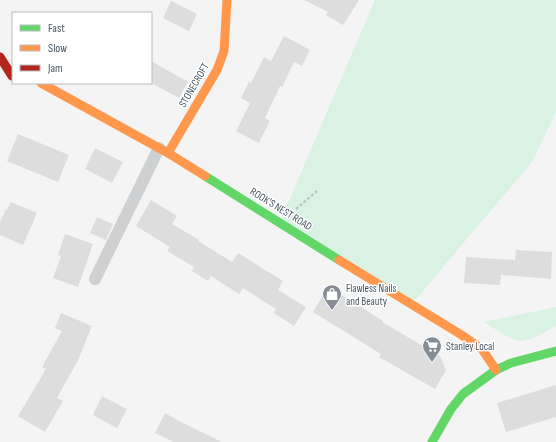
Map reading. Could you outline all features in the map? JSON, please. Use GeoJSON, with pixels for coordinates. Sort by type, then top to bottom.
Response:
{"type":"FeatureCollection","features":[{"type":"Feature","properties":{"kind":"street","name":"STONECROFT"},"geometry":{"type":"LineString","coordinates":[[163,151],[217,70],[224,51],[226,0]]}},
{"type":"Feature","properties":{"kind":"street"},"geometry":{"type":"LineString","coordinates":[[0,57],[12,76]]}},
{"type":"Feature","properties":{"kind":"street"},"geometry":{"type":"LineString","coordinates":[[0,74],[12,76]]}},
{"type":"Feature","properties":{"kind":"street","name":"ROOK'S NEST ROAD"},"geometry":{"type":"LineString","coordinates":[[43,84],[163,151],[280,222],[482,349],[496,370]]}},
{"type":"Feature","properties":{"kind":"street"},"geometry":{"type":"LineString","coordinates":[[432,442],[451,409],[463,394],[496,370],[511,363],[556,351]]}},
{"type":"Feature","properties":{"kind":"lane"},"geometry":{"type":"LineString","coordinates":[[95,279],[163,151]]}},
{"type":"Feature","properties":{"kind":"path"},"geometry":{"type":"LineString","coordinates":[[280,222],[317,191]]}},
{"type":"Feature","properties":{"kind":"green space"},"geometry":{"type":"Polygon","coordinates":[[[375,0],[556,0],[556,112],[532,162],[411,305],[280,222],[375,0]]]}},
{"type":"Feature","properties":{"kind":"green space"},"geometry":{"type":"Polygon","coordinates":[[[556,307],[556,326],[534,338],[525,341],[512,339],[484,322],[556,307]]]}},
{"type":"Feature","properties":{"kind":"building"},"geometry":{"type":"Polygon","coordinates":[[[304,0],[359,0],[343,25],[326,15],[328,12],[304,0]]]}},
{"type":"Feature","properties":{"kind":"building"},"geometry":{"type":"Polygon","coordinates":[[[171,1],[197,14],[189,31],[163,18],[171,1]]]}},
{"type":"Feature","properties":{"kind":"building"},"geometry":{"type":"Polygon","coordinates":[[[284,36],[310,50],[302,66],[294,62],[282,87],[280,86],[265,118],[270,121],[259,143],[236,131],[250,103],[241,98],[249,82],[251,83],[264,57],[271,61],[284,36]]]}},
{"type":"Feature","properties":{"kind":"building"},"geometry":{"type":"Polygon","coordinates":[[[152,62],[188,82],[179,98],[152,84],[152,62]]]}},
{"type":"Feature","properties":{"kind":"building"},"geometry":{"type":"Polygon","coordinates":[[[18,134],[69,155],[58,182],[7,161],[18,134]]]}},
{"type":"Feature","properties":{"kind":"building"},"geometry":{"type":"Polygon","coordinates":[[[95,148],[123,162],[112,183],[85,169],[95,148]]]}},
{"type":"Feature","properties":{"kind":"building"},"geometry":{"type":"Polygon","coordinates":[[[151,200],[177,216],[172,224],[232,262],[238,253],[283,281],[278,290],[306,307],[294,326],[274,313],[276,309],[243,288],[239,294],[211,276],[208,281],[192,271],[194,267],[167,251],[170,247],[136,226],[151,200]]]}},
{"type":"Feature","properties":{"kind":"building"},"geometry":{"type":"Polygon","coordinates":[[[11,202],[37,213],[23,245],[0,235],[0,222],[11,202]]]}},
{"type":"Feature","properties":{"kind":"building"},"geometry":{"type":"Polygon","coordinates":[[[97,217],[113,224],[106,240],[90,233],[97,217]]]}},
{"type":"Feature","properties":{"kind":"building"},"geometry":{"type":"Polygon","coordinates":[[[65,234],[93,244],[78,287],[53,278],[61,256],[58,255],[65,234]]]}},
{"type":"Feature","properties":{"kind":"building"},"geometry":{"type":"Polygon","coordinates":[[[516,250],[552,252],[551,279],[501,275],[500,285],[464,283],[466,257],[515,260],[516,250]]]}},
{"type":"Feature","properties":{"kind":"building"},"geometry":{"type":"Polygon","coordinates":[[[328,287],[383,321],[382,322],[440,356],[446,370],[435,389],[379,357],[381,354],[313,312],[328,287]]]}},
{"type":"Feature","properties":{"kind":"building"},"geometry":{"type":"Polygon","coordinates":[[[61,313],[92,326],[78,360],[57,398],[63,401],[45,432],[18,416],[46,369],[42,367],[62,331],[55,328],[61,313]]]}},
{"type":"Feature","properties":{"kind":"building"},"geometry":{"type":"Polygon","coordinates":[[[556,385],[556,417],[506,432],[497,403],[556,385]]]}},
{"type":"Feature","properties":{"kind":"building"},"geometry":{"type":"Polygon","coordinates":[[[102,396],[127,409],[117,428],[93,415],[102,396]]]}},
{"type":"Feature","properties":{"kind":"building"},"geometry":{"type":"Polygon","coordinates":[[[165,413],[222,442],[174,442],[155,433],[165,413]]]}},
{"type":"Feature","properties":{"kind":"traffic: fast"},"geometry":{"type":"LineString","coordinates":[[205,176],[339,260]]}},
{"type":"Feature","properties":{"kind":"traffic: fast"},"geometry":{"type":"LineString","coordinates":[[432,442],[451,409],[463,394],[496,370],[511,363],[556,351]]}},
{"type":"Feature","properties":{"kind":"traffic: slow"},"geometry":{"type":"LineString","coordinates":[[168,153],[217,70],[224,51],[227,0]]}},
{"type":"Feature","properties":{"kind":"traffic: slow"},"geometry":{"type":"LineString","coordinates":[[43,84],[168,153],[205,176]]}},
{"type":"Feature","properties":{"kind":"traffic: slow"},"geometry":{"type":"LineString","coordinates":[[339,260],[482,349],[496,370]]}},
{"type":"Feature","properties":{"kind":"traffic: jam"},"geometry":{"type":"LineString","coordinates":[[0,57],[12,76]]}},
{"type":"Feature","properties":{"kind":"place","name":"Flawless Nails and Beauty"},"geometry":{"type":"Point","coordinates":[332,311]}},
{"type":"Feature","properties":{"kind":"place","name":"Stanley Local"},"geometry":{"type":"Point","coordinates":[432,363]}}]}
